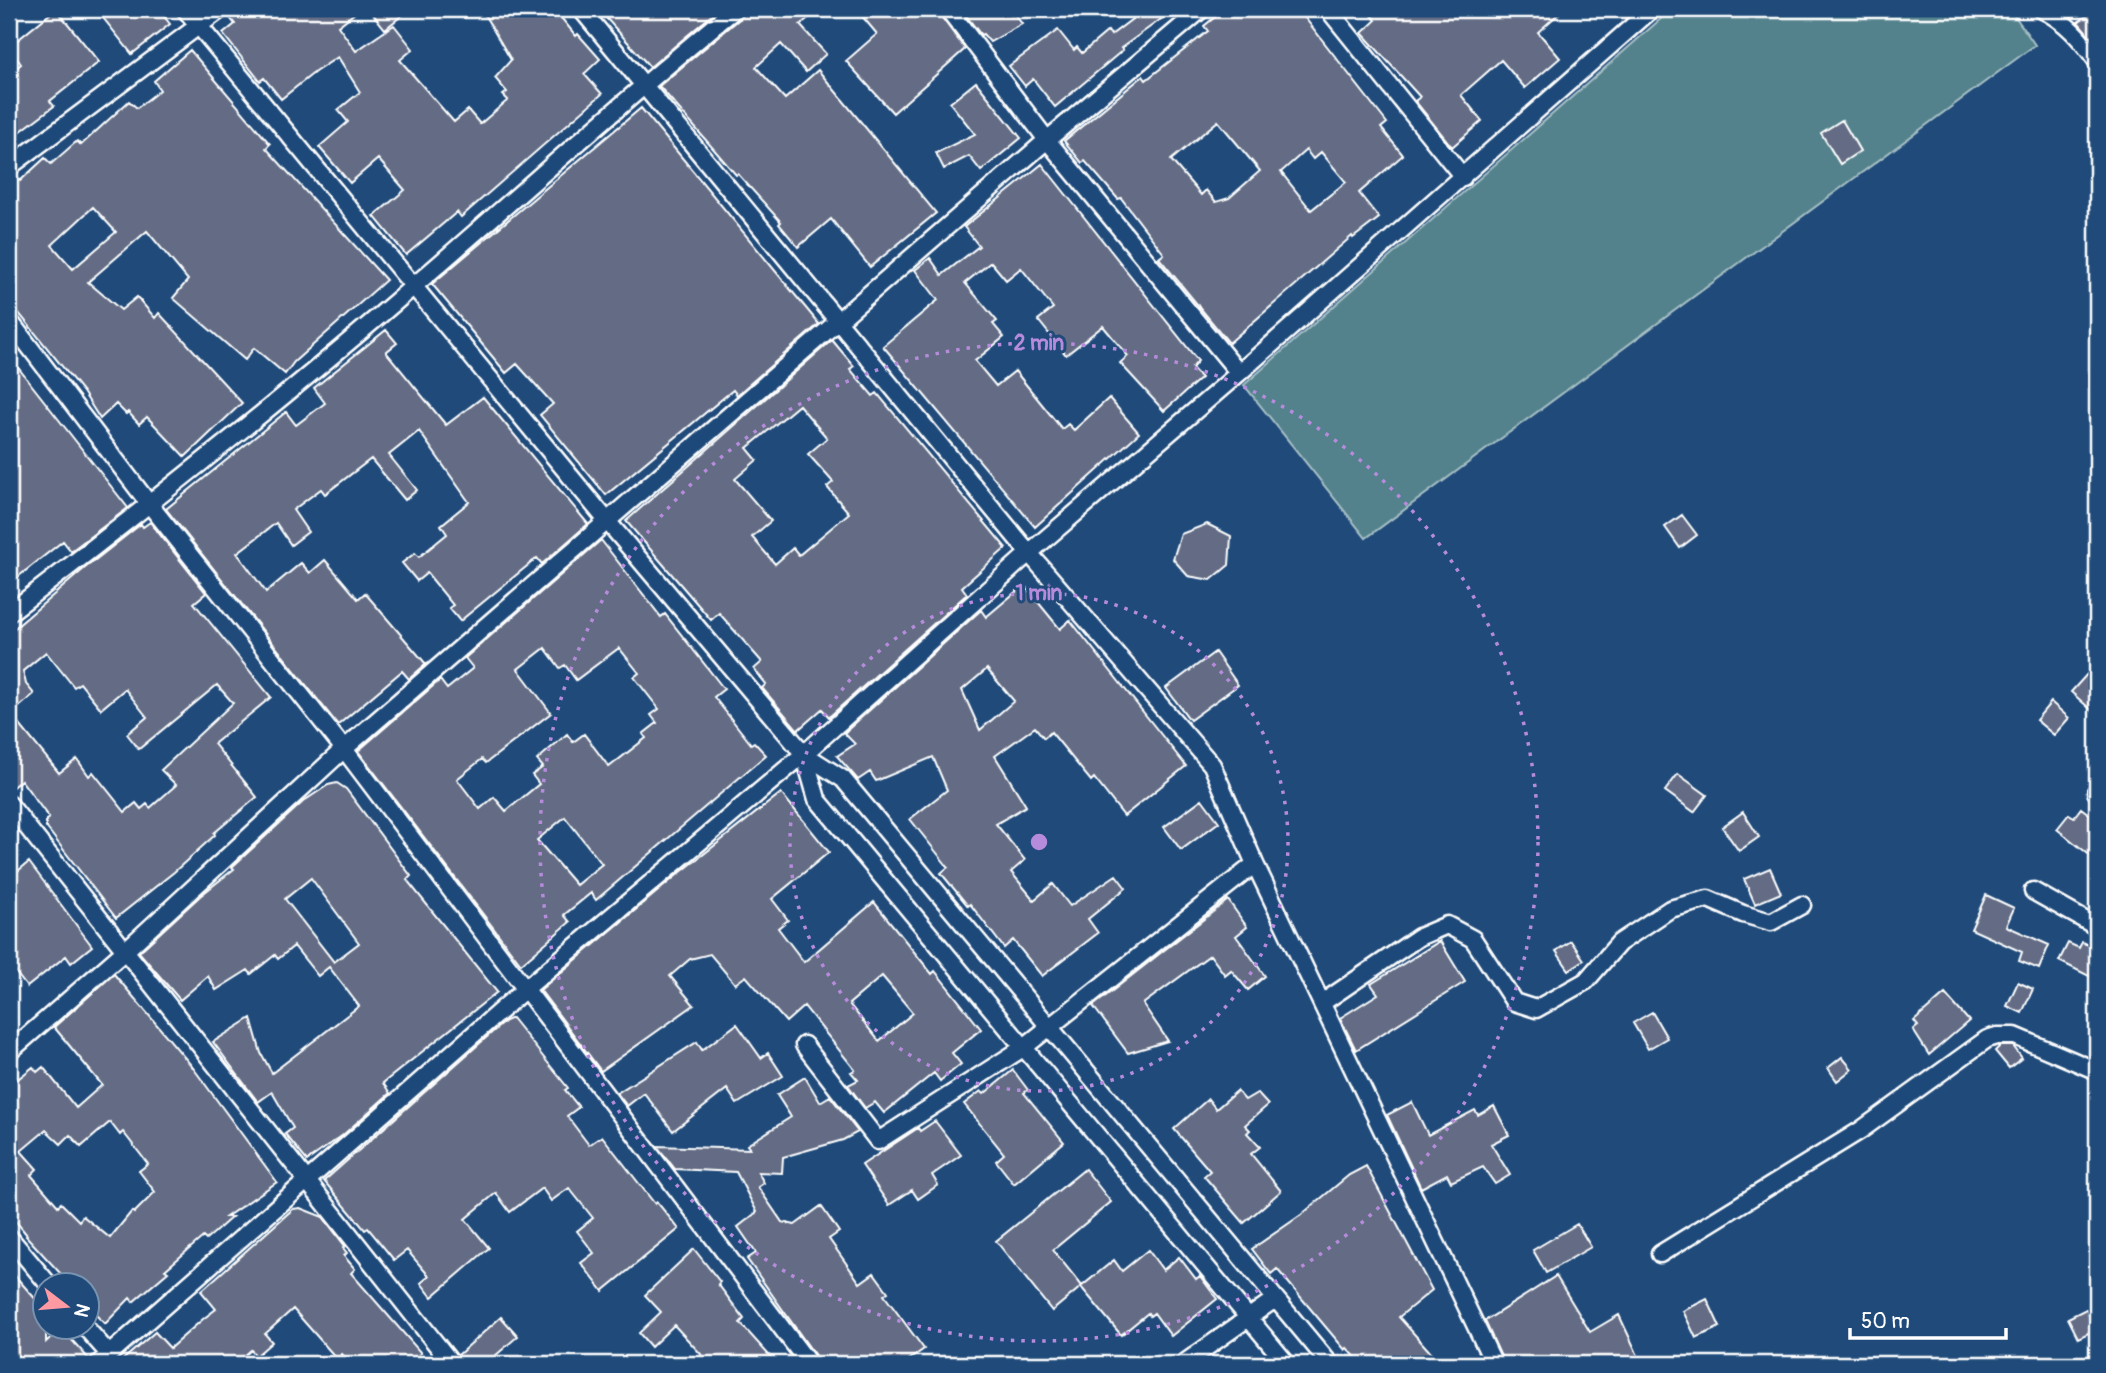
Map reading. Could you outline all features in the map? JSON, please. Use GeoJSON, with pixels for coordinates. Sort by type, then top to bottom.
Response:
{"type":"FeatureCollection","features":[{"type":"Feature","properties":{"kind":"street"},"geometry":{"type":"LineString","coordinates":[[185,9],[608,522],[804,754],[843,779],[1330,1364]]}},
{"type":"Feature","properties":{"kind":"street"},"geometry":{"type":"LineString","coordinates":[[9,167],[221,9]]}},
{"type":"Feature","properties":{"kind":"street"},"geometry":{"type":"LineString","coordinates":[[580,9],[1029,553],[1212,765],[1255,864],[1494,1364]]}},
{"type":"Feature","properties":{"kind":"street"},"geometry":{"type":"LineString","coordinates":[[9,613],[150,505],[414,286],[643,84],[735,9]]}},
{"type":"Feature","properties":{"kind":"street"},"geometry":{"type":"LineString","coordinates":[[948,9],[1047,140],[1240,373]]}},
{"type":"Feature","properties":{"kind":"street"},"geometry":{"type":"LineString","coordinates":[[9,1052],[345,749],[1047,140],[1202,9]]}},
{"type":"Feature","properties":{"kind":"street"},"geometry":{"type":"LineString","coordinates":[[1328,9],[1463,177]]}},
{"type":"Feature","properties":{"kind":"street"},"geometry":{"type":"LineString","coordinates":[[94,1342],[103,1359],[524,990],[804,754],[1029,553],[1240,373],[1652,9]]}},
{"type":"Feature","properties":{"kind":"street"},"geometry":{"type":"LineString","coordinates":[[2041,9],[2059,17],[2080,38],[2097,61]]}},
{"type":"Feature","properties":{"kind":"street"},"geometry":{"type":"LineString","coordinates":[[9,320],[150,505],[345,749],[808,1364]]}},
{"type":"Feature","properties":{"kind":"street"},"geometry":{"type":"LineString","coordinates":[[804,754],[817,799],[1287,1364]]}},
{"type":"Feature","properties":{"kind":"street"},"geometry":{"type":"LineString","coordinates":[[9,804],[452,1364]]}},
{"type":"Feature","properties":{"kind":"street"},"geometry":{"type":"LineString","coordinates":[[804,1045],[878,1142],[1023,1048],[1255,864]]}},
{"type":"Feature","properties":{"kind":"street"},"geometry":{"type":"LineString","coordinates":[[2033,891],[2097,927]]}},
{"type":"Feature","properties":{"kind":"street"},"geometry":{"type":"LineString","coordinates":[[1322,1003],[1419,937],[1447,925],[1473,939],[1514,1002],[1536,1009],[1586,981],[1619,943],[1670,909],[1708,899],[1771,922],[1802,905]]}},
{"type":"Feature","properties":{"kind":"street"},"geometry":{"type":"LineString","coordinates":[[1660,1254],[1861,1130],[1987,1039],[2015,1036],[2097,1071]]}},
{"type":"Feature","properties":{"kind":"street"},"geometry":{"type":"LineString","coordinates":[[9,1237],[38,1272]]}},
{"type":"Feature","properties":{"kind":"street"},"geometry":{"type":"LineString","coordinates":[[1183,1364],[1275,1298]]}},
{"type":"Feature","properties":{"kind":"green space"},"geometry":{"type":"Polygon","coordinates":[[[1672,9],[2010,9],[2035,45],[1366,538],[1244,385],[1672,9]]]}},
{"type":"Feature","properties":{"kind":"building"},"geometry":{"type":"Polygon","coordinates":[[[56,9],[99,62],[50,101],[54,106],[9,140],[9,74],[21,64],[9,47],[56,9]]]}},
{"type":"Feature","properties":{"kind":"building"},"geometry":{"type":"Polygon","coordinates":[[[96,9],[158,9],[170,24],[132,54],[96,9]]]}},
{"type":"Feature","properties":{"kind":"building"},"geometry":{"type":"Polygon","coordinates":[[[242,9],[360,9],[338,26],[356,51],[394,25],[413,49],[400,60],[454,122],[468,110],[480,124],[508,100],[503,95],[507,92],[495,78],[511,60],[481,9],[554,9],[600,59],[584,74],[602,94],[461,217],[457,212],[406,255],[374,216],[405,190],[378,159],[350,183],[319,147],[348,122],[338,110],[360,92],[338,57],[281,99],[264,78],[260,81],[223,34],[235,24],[230,18],[242,9]]]}},
{"type":"Feature","properties":{"kind":"building"},"geometry":{"type":"Polygon","coordinates":[[[369,9],[410,9],[385,29],[369,9]]]}},
{"type":"Feature","properties":{"kind":"building"},"geometry":{"type":"Polygon","coordinates":[[[598,9],[719,9],[650,67],[598,9]]]}},
{"type":"Feature","properties":{"kind":"building"},"geometry":{"type":"Polygon","coordinates":[[[745,9],[819,9],[800,25],[826,54],[806,72],[781,44],[756,67],[785,99],[818,70],[936,213],[870,267],[831,219],[798,247],[779,224],[781,222],[738,174],[736,175],[659,86],[742,17],[745,9]]]}},
{"type":"Feature","properties":{"kind":"building"},"geometry":{"type":"Polygon","coordinates":[[[856,9],[938,9],[965,49],[893,113],[846,61],[877,34],[856,9]]]}},
{"type":"Feature","properties":{"kind":"building"},"geometry":{"type":"Polygon","coordinates":[[[961,9],[1011,9],[1022,24],[990,42],[981,35],[961,9]]]}},
{"type":"Feature","properties":{"kind":"building"},"geometry":{"type":"Polygon","coordinates":[[[1130,9],[1175,9],[1121,48],[1123,50],[1055,107],[1033,79],[1025,86],[1009,66],[1058,30],[1074,50],[1077,47],[1082,53],[1108,31],[1111,35],[1136,16],[1130,9]]]}},
{"type":"Feature","properties":{"kind":"building"},"geometry":{"type":"Polygon","coordinates":[[[1225,9],[1298,9],[1387,123],[1381,128],[1403,155],[1359,193],[1379,218],[1353,238],[1352,236],[1229,343],[1159,258],[1164,254],[1121,198],[1118,199],[1085,161],[1082,163],[1064,141],[1143,76],[1146,80],[1208,31],[1204,26],[1225,9]],[[1218,121],[1171,160],[1201,195],[1206,190],[1216,202],[1229,198],[1260,171],[1218,121]],[[1306,150],[1281,172],[1311,210],[1346,182],[1321,152],[1313,159],[1306,150]]]}},
{"type":"Feature","properties":{"kind":"building"},"geometry":{"type":"Polygon","coordinates":[[[1366,9],[1564,9],[1538,32],[1560,58],[1525,88],[1501,60],[1461,95],[1482,121],[1452,147],[1415,101],[1420,97],[1362,33],[1376,20],[1366,9]]]}},
{"type":"Feature","properties":{"kind":"building"},"geometry":{"type":"Polygon","coordinates":[[[2097,9],[2097,44],[2078,22],[2097,9]]]}},
{"type":"Feature","properties":{"kind":"building"},"geometry":{"type":"Polygon","coordinates":[[[190,50],[270,144],[266,148],[386,280],[294,362],[285,374],[254,348],[245,360],[173,298],[188,280],[147,231],[88,282],[121,310],[137,297],[155,318],[159,313],[242,403],[185,457],[147,417],[139,424],[116,404],[100,419],[83,392],[9,301],[9,177],[15,175],[20,181],[45,158],[51,164],[77,141],[81,145],[129,101],[137,108],[160,90],[154,81],[190,50]],[[93,207],[52,245],[73,269],[116,232],[93,207]]]}},
{"type":"Feature","properties":{"kind":"building"},"geometry":{"type":"Polygon","coordinates":[[[976,82],[1021,138],[981,171],[969,156],[944,169],[936,153],[975,134],[950,103],[976,82]]]}},
{"type":"Feature","properties":{"kind":"building"},"geometry":{"type":"Polygon","coordinates":[[[641,108],[819,324],[737,395],[733,390],[606,495],[540,415],[553,404],[517,364],[506,373],[432,284],[641,108]]]}},
{"type":"Feature","properties":{"kind":"building"},"geometry":{"type":"Polygon","coordinates":[[[1842,120],[1860,151],[1840,164],[1821,133],[1842,120]]]}},
{"type":"Feature","properties":{"kind":"building"},"geometry":{"type":"Polygon","coordinates":[[[1042,164],[1198,361],[1192,368],[1201,378],[1164,411],[1120,363],[1128,356],[1103,326],[1066,355],[1038,320],[1053,308],[1021,268],[1006,280],[991,262],[965,283],[997,321],[993,324],[1004,337],[975,361],[996,386],[1015,371],[1062,429],[1068,424],[1074,430],[1109,398],[1139,433],[1035,527],[883,346],[938,300],[915,270],[930,258],[942,275],[979,246],[964,227],[1042,164]]]}},
{"type":"Feature","properties":{"kind":"building"},"geometry":{"type":"Polygon","coordinates":[[[386,330],[397,343],[386,352],[446,425],[483,397],[588,524],[542,564],[537,558],[460,621],[449,608],[453,605],[427,573],[417,581],[402,563],[415,553],[419,557],[447,534],[441,525],[469,502],[419,431],[389,455],[417,490],[405,500],[371,459],[325,494],[321,489],[293,510],[308,532],[291,545],[276,523],[237,553],[266,592],[301,563],[310,573],[325,560],[358,599],[365,593],[426,664],[409,679],[402,671],[338,725],[166,509],[286,412],[296,425],[325,403],[314,388],[386,330]]]}},
{"type":"Feature","properties":{"kind":"building"},"geometry":{"type":"Polygon","coordinates":[[[832,340],[854,366],[850,369],[873,396],[877,393],[1006,548],[962,587],[967,594],[829,717],[822,709],[798,730],[762,688],[766,684],[754,669],[762,662],[719,613],[711,620],[626,521],[832,340]],[[799,405],[747,448],[757,460],[735,479],[771,521],[752,537],[775,564],[793,548],[799,555],[849,513],[827,487],[833,482],[808,454],[827,438],[799,405]]]}},
{"type":"Feature","properties":{"kind":"building"},"geometry":{"type":"Polygon","coordinates":[[[9,356],[128,508],[71,551],[63,541],[9,584],[9,356]]]}},
{"type":"Feature","properties":{"kind":"building"},"geometry":{"type":"Polygon","coordinates":[[[1682,515],[1697,535],[1680,548],[1665,527],[1682,515]]]}},
{"type":"Feature","properties":{"kind":"building"},"geometry":{"type":"Polygon","coordinates":[[[150,522],[206,593],[194,603],[271,697],[214,744],[257,797],[214,833],[215,835],[174,872],[116,918],[46,827],[46,820],[49,818],[21,780],[9,790],[9,633],[85,568],[141,524],[143,527],[150,522]],[[46,652],[23,671],[26,684],[34,694],[11,714],[59,773],[77,759],[89,776],[93,772],[125,812],[136,803],[141,809],[147,804],[150,808],[176,785],[161,770],[233,703],[217,685],[139,749],[127,734],[147,717],[125,689],[101,709],[80,683],[74,687],[46,652]]]}},
{"type":"Feature","properties":{"kind":"building"},"geometry":{"type":"Polygon","coordinates":[[[1207,524],[1231,536],[1229,565],[1211,580],[1188,576],[1173,559],[1181,534],[1207,524]]]}},
{"type":"Feature","properties":{"kind":"building"},"geometry":{"type":"Polygon","coordinates":[[[601,540],[661,617],[665,614],[724,689],[714,697],[751,744],[754,742],[766,755],[596,900],[591,893],[564,915],[570,922],[521,964],[358,751],[440,680],[447,689],[473,668],[465,658],[601,540]],[[545,648],[518,669],[551,713],[486,763],[482,759],[457,779],[480,809],[494,797],[506,811],[539,784],[532,775],[543,767],[537,760],[567,734],[573,742],[584,734],[609,767],[646,738],[643,734],[657,723],[651,715],[659,709],[634,677],[639,673],[619,648],[576,680],[565,665],[560,668],[545,648]],[[565,817],[537,840],[576,885],[602,864],[565,817]]]}},
{"type":"Feature","properties":{"kind":"building"},"geometry":{"type":"Polygon","coordinates":[[[1024,585],[1060,629],[1070,620],[1186,766],[1124,816],[1094,778],[1091,781],[1051,732],[1044,738],[1035,727],[995,756],[1026,806],[996,824],[1025,860],[1011,872],[1034,900],[1053,884],[1070,906],[1116,875],[1126,888],[1088,919],[1098,933],[1042,976],[1013,940],[1004,948],[970,904],[968,906],[941,873],[948,867],[910,819],[947,790],[933,757],[876,781],[870,772],[858,780],[837,756],[855,744],[844,733],[981,610],[986,617],[1024,585]],[[987,669],[962,690],[980,730],[1014,701],[987,669]]]}},
{"type":"Feature","properties":{"kind":"building"},"geometry":{"type":"Polygon","coordinates":[[[1215,652],[1238,685],[1190,720],[1166,688],[1215,652]]]}},
{"type":"Feature","properties":{"kind":"building"},"geometry":{"type":"Polygon","coordinates":[[[2097,663],[2097,715],[2071,692],[2097,663]]]}},
{"type":"Feature","properties":{"kind":"building"},"geometry":{"type":"Polygon","coordinates":[[[2051,702],[2069,718],[2054,735],[2036,720],[2051,702]]]}},
{"type":"Feature","properties":{"kind":"building"},"geometry":{"type":"Polygon","coordinates":[[[1678,774],[1707,795],[1694,812],[1665,791],[1678,774]]]}},
{"type":"Feature","properties":{"kind":"building"},"geometry":{"type":"Polygon","coordinates":[[[337,783],[346,789],[411,876],[407,880],[497,992],[383,1083],[390,1093],[343,1135],[307,1161],[285,1134],[293,1128],[272,1092],[258,1102],[213,1042],[251,1018],[261,1053],[272,1073],[359,1006],[329,967],[318,976],[294,946],[278,959],[275,955],[251,974],[248,970],[216,990],[208,976],[180,1000],[139,952],[234,869],[232,867],[304,801],[328,785],[337,783]],[[311,878],[285,899],[334,962],[359,943],[311,878]]]}},
{"type":"Feature","properties":{"kind":"building"},"geometry":{"type":"Polygon","coordinates":[[[781,793],[829,852],[772,899],[788,920],[778,928],[804,962],[874,902],[932,974],[935,971],[981,1029],[952,1053],[961,1064],[940,1081],[934,1073],[884,1113],[875,1102],[865,1108],[848,1085],[858,1080],[851,1072],[855,1070],[804,1006],[786,1022],[746,976],[735,984],[710,954],[690,959],[670,976],[694,1005],[601,1071],[540,990],[676,876],[781,793]],[[882,976],[849,1004],[879,1041],[913,1013],[882,976]]]}},
{"type":"Feature","properties":{"kind":"building"},"geometry":{"type":"Polygon","coordinates":[[[1202,799],[1219,822],[1181,850],[1164,827],[1202,799]]]}},
{"type":"Feature","properties":{"kind":"building"},"geometry":{"type":"Polygon","coordinates":[[[2081,808],[2097,820],[2097,861],[2057,829],[2069,814],[2074,817],[2081,808]]]}},
{"type":"Feature","properties":{"kind":"building"},"geometry":{"type":"Polygon","coordinates":[[[1743,812],[1759,837],[1739,851],[1722,827],[1743,812]]]}},
{"type":"Feature","properties":{"kind":"building"},"geometry":{"type":"Polygon","coordinates":[[[29,862],[92,946],[71,963],[66,956],[27,987],[9,964],[9,878],[29,862]]]}},
{"type":"Feature","properties":{"kind":"building"},"geometry":{"type":"Polygon","coordinates":[[[1770,868],[1781,893],[1755,904],[1744,879],[1770,868]]]}},
{"type":"Feature","properties":{"kind":"building"},"geometry":{"type":"Polygon","coordinates":[[[1986,895],[2014,908],[2006,926],[2049,945],[2039,969],[2019,961],[2022,952],[1971,929],[1986,895]]]}},
{"type":"Feature","properties":{"kind":"building"},"geometry":{"type":"Polygon","coordinates":[[[1228,900],[1247,927],[1236,936],[1265,976],[1248,990],[1231,970],[1225,975],[1210,955],[1143,1004],[1168,1041],[1128,1053],[1093,1006],[1228,900]]]}},
{"type":"Feature","properties":{"kind":"building"},"geometry":{"type":"Polygon","coordinates":[[[1440,941],[1465,982],[1356,1050],[1340,1018],[1378,994],[1371,984],[1440,941]]]}},
{"type":"Feature","properties":{"kind":"building"},"geometry":{"type":"Polygon","coordinates":[[[1571,941],[1584,960],[1569,970],[1556,951],[1571,941]]]}},
{"type":"Feature","properties":{"kind":"building"},"geometry":{"type":"Polygon","coordinates":[[[2082,942],[2097,950],[2097,980],[2059,961],[2068,943],[2079,948],[2082,942]]]}},
{"type":"Feature","properties":{"kind":"building"},"geometry":{"type":"Polygon","coordinates":[[[114,974],[191,1065],[277,1182],[226,1217],[232,1217],[206,1240],[203,1237],[133,1302],[130,1298],[105,1324],[102,1321],[102,1272],[59,1272],[9,1213],[9,1086],[33,1067],[37,1072],[43,1067],[76,1108],[102,1085],[54,1027],[114,974]],[[110,1122],[81,1147],[70,1135],[61,1144],[46,1130],[21,1151],[37,1169],[31,1175],[58,1206],[61,1203],[79,1221],[83,1216],[110,1238],[132,1211],[134,1213],[155,1192],[139,1171],[148,1164],[123,1132],[120,1135],[110,1122]]]}},
{"type":"Feature","properties":{"kind":"building"},"geometry":{"type":"Polygon","coordinates":[[[2018,982],[2033,989],[2022,1013],[2007,1006],[2018,982]]]}},
{"type":"Feature","properties":{"kind":"building"},"geometry":{"type":"Polygon","coordinates":[[[1945,994],[1969,1021],[1929,1055],[1913,1030],[1918,1026],[1914,1021],[1945,994]]]}},
{"type":"Feature","properties":{"kind":"building"},"geometry":{"type":"Polygon","coordinates":[[[1652,1012],[1667,1038],[1648,1049],[1633,1023],[1652,1012]]]}},
{"type":"Feature","properties":{"kind":"building"},"geometry":{"type":"Polygon","coordinates":[[[512,1018],[568,1088],[565,1090],[579,1107],[567,1116],[589,1145],[602,1136],[655,1204],[657,1202],[679,1229],[603,1291],[581,1263],[594,1253],[577,1231],[593,1218],[569,1188],[551,1201],[542,1188],[510,1212],[496,1193],[465,1219],[489,1248],[432,1297],[421,1283],[429,1276],[407,1250],[394,1260],[324,1181],[505,1021],[512,1018]]]}},
{"type":"Feature","properties":{"kind":"building"},"geometry":{"type":"Polygon","coordinates":[[[737,1024],[761,1058],[768,1053],[783,1076],[737,1104],[727,1089],[673,1131],[644,1093],[627,1106],[617,1093],[697,1042],[702,1050],[737,1024]]]}},
{"type":"Feature","properties":{"kind":"building"},"geometry":{"type":"Polygon","coordinates":[[[2000,1046],[2013,1046],[2022,1058],[2009,1068],[1995,1051],[2000,1046]]]}},
{"type":"Feature","properties":{"kind":"building"},"geometry":{"type":"Polygon","coordinates":[[[1842,1057],[1852,1069],[1837,1081],[1828,1068],[1842,1057]]]}},
{"type":"Feature","properties":{"kind":"building"},"geometry":{"type":"Polygon","coordinates":[[[1013,1070],[1028,1090],[1024,1093],[1064,1142],[1014,1184],[996,1161],[1004,1154],[964,1104],[981,1091],[984,1094],[1013,1070]]]}},
{"type":"Feature","properties":{"kind":"building"},"geometry":{"type":"Polygon","coordinates":[[[805,1077],[820,1102],[830,1096],[858,1132],[843,1140],[783,1157],[782,1173],[758,1172],[764,1183],[758,1187],[782,1222],[795,1225],[821,1206],[839,1232],[829,1239],[860,1283],[874,1273],[888,1292],[884,1295],[924,1349],[903,1364],[821,1364],[747,1259],[756,1253],[738,1227],[757,1212],[736,1172],[675,1169],[657,1146],[750,1149],[747,1145],[791,1117],[777,1095],[805,1077]]]}},
{"type":"Feature","properties":{"kind":"building"},"geometry":{"type":"Polygon","coordinates":[[[1237,1091],[1245,1100],[1257,1093],[1268,1105],[1245,1125],[1250,1130],[1247,1133],[1260,1147],[1251,1154],[1281,1191],[1244,1223],[1204,1176],[1210,1171],[1174,1129],[1208,1099],[1216,1109],[1237,1091]]]}},
{"type":"Feature","properties":{"kind":"building"},"geometry":{"type":"Polygon","coordinates":[[[1412,1102],[1428,1135],[1475,1110],[1478,1115],[1494,1106],[1509,1135],[1491,1144],[1510,1175],[1495,1184],[1483,1167],[1451,1182],[1447,1174],[1421,1188],[1387,1115],[1412,1102]]]}},
{"type":"Feature","properties":{"kind":"building"},"geometry":{"type":"Polygon","coordinates":[[[935,1121],[961,1155],[932,1175],[938,1185],[918,1199],[912,1190],[889,1205],[862,1165],[918,1128],[920,1131],[935,1121]]]}},
{"type":"Feature","properties":{"kind":"building"},"geometry":{"type":"Polygon","coordinates":[[[1366,1166],[1432,1290],[1399,1317],[1441,1364],[1362,1364],[1347,1348],[1345,1350],[1277,1269],[1271,1274],[1252,1249],[1301,1215],[1349,1175],[1366,1166]]]}},
{"type":"Feature","properties":{"kind":"building"},"geometry":{"type":"Polygon","coordinates":[[[1085,1169],[1111,1202],[1053,1250],[1082,1286],[1114,1260],[1122,1271],[1148,1250],[1163,1270],[1179,1257],[1196,1279],[1200,1276],[1217,1299],[1171,1336],[1154,1313],[1150,1316],[1148,1313],[1121,1335],[1081,1287],[1052,1311],[996,1241],[1085,1169]]]}},
{"type":"Feature","properties":{"kind":"building"},"geometry":{"type":"Polygon","coordinates":[[[300,1208],[323,1217],[345,1246],[343,1248],[347,1253],[344,1256],[355,1269],[351,1273],[421,1353],[407,1364],[351,1364],[342,1354],[337,1359],[293,1309],[265,1334],[272,1342],[256,1356],[251,1350],[235,1364],[118,1364],[155,1332],[170,1348],[216,1309],[201,1291],[293,1209],[300,1208]]]}},
{"type":"Feature","properties":{"kind":"building"},"geometry":{"type":"Polygon","coordinates":[[[1577,1224],[1591,1247],[1546,1273],[1533,1250],[1577,1224]]]}},
{"type":"Feature","properties":{"kind":"building"},"geometry":{"type":"Polygon","coordinates":[[[694,1249],[744,1319],[740,1323],[777,1364],[710,1364],[674,1325],[651,1347],[639,1333],[661,1312],[645,1295],[694,1249]]]}},
{"type":"Feature","properties":{"kind":"building"},"geometry":{"type":"Polygon","coordinates":[[[9,1269],[32,1295],[32,1342],[74,1342],[89,1359],[88,1364],[9,1364],[9,1269]]]}},
{"type":"Feature","properties":{"kind":"building"},"geometry":{"type":"Polygon","coordinates":[[[1556,1276],[1590,1332],[1619,1315],[1642,1364],[1504,1364],[1485,1321],[1556,1276]]]}},
{"type":"Feature","properties":{"kind":"building"},"geometry":{"type":"Polygon","coordinates":[[[1707,1299],[1720,1327],[1696,1338],[1683,1311],[1707,1299]]]}},
{"type":"Feature","properties":{"kind":"building"},"geometry":{"type":"Polygon","coordinates":[[[2086,1309],[2095,1330],[2078,1338],[2068,1318],[2086,1309]]]}},
{"type":"Feature","properties":{"kind":"building"},"geometry":{"type":"Polygon","coordinates":[[[501,1317],[518,1336],[486,1364],[462,1364],[458,1355],[501,1317]]]}}]}
